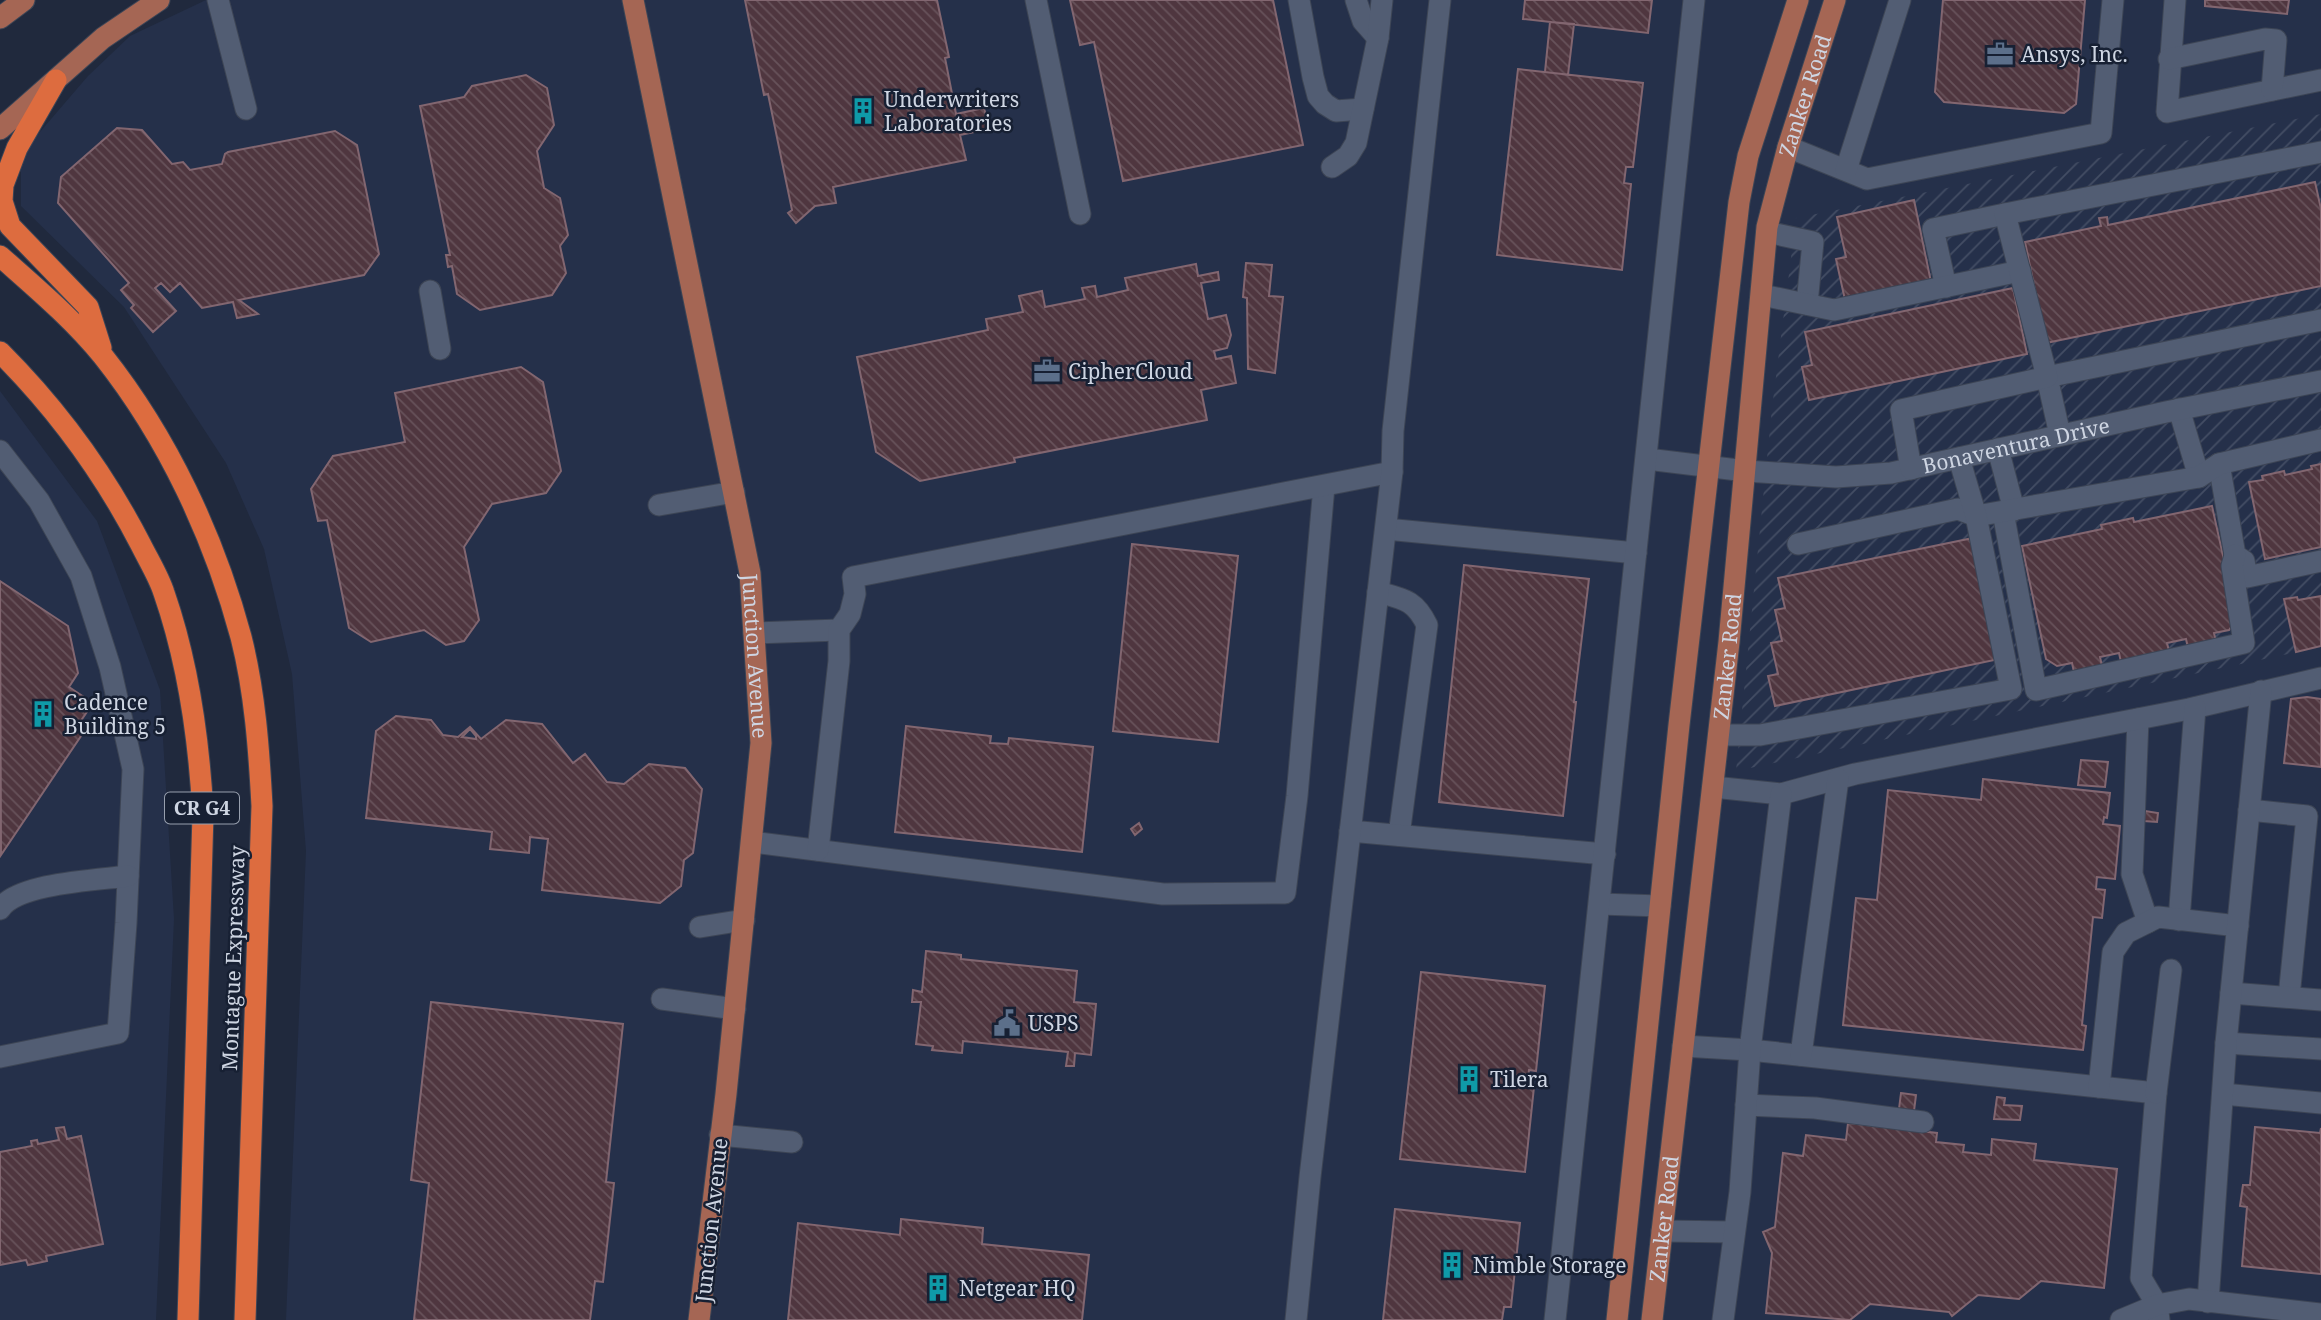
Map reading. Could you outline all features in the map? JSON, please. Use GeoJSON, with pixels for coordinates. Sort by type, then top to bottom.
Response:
{"type":"FeatureCollection","features":[{"type":"Feature","properties":{"kind":"highway"},"geometry":{"type":"LineString","coordinates":[[56,80],[17,148],[3,185],[2,201],[10,226],[88,307],[103,357]]}},
{"type":"Feature","properties":{"kind":"highway","name":"Montague Expressway"},"geometry":{"type":"LineString","coordinates":[[0,256],[66,315],[103,357],[176,467],[222,577],[242,640],[258,736],[262,806],[245,1320]]}},
{"type":"Feature","properties":{"kind":"highway","name":"Montague Expressway"},"geometry":{"type":"LineString","coordinates":[[0,352],[39,391],[75,436],[129,522],[163,590],[183,653],[200,752],[203,814],[188,1320]]}},
{"type":"Feature","properties":{"kind":"main road"},"geometry":{"type":"LineString","coordinates":[[0,129],[103,38],[159,0]]}},
{"type":"Feature","properties":{"kind":"main road","name":"Junction Avenue"},"geometry":{"type":"LineString","coordinates":[[633,0],[750,573],[761,743],[699,1320]]}},
{"type":"Feature","properties":{"kind":"main road","name":"Zanker Road"},"geometry":{"type":"LineString","coordinates":[[1618,1320],[1660,906],[1739,202],[1748,156],[1798,0]]}},
{"type":"Feature","properties":{"kind":"main road","name":"Zanker Road"},"geometry":{"type":"LineString","coordinates":[[1652,1320],[1713,788],[1746,471],[1767,232],[1788,146],[1835,0]]}},
{"type":"Feature","properties":{"kind":"street"},"geometry":{"type":"LineString","coordinates":[[218,0],[246,110]]}},
{"type":"Feature","properties":{"kind":"street"},"geometry":{"type":"LineString","coordinates":[[1036,0],[1080,214]]}},
{"type":"Feature","properties":{"kind":"street"},"geometry":{"type":"LineString","coordinates":[[1299,0],[1318,96],[1336,111],[1363,108]]}},
{"type":"Feature","properties":{"kind":"street"},"geometry":{"type":"LineString","coordinates":[[1356,0],[1363,21],[1378,38]]}},
{"type":"Feature","properties":{"kind":"street"},"geometry":{"type":"LineString","coordinates":[[1332,167],[1348,156],[1356,143],[1378,38],[1382,0]]}},
{"type":"Feature","properties":{"kind":"street"},"geometry":{"type":"LineString","coordinates":[[1296,1320],[1310,1177],[1386,528],[1393,430],[1440,0]]}},
{"type":"Feature","properties":{"kind":"street"},"geometry":{"type":"LineString","coordinates":[[1555,1320],[1694,0]]}},
{"type":"Feature","properties":{"kind":"street"},"geometry":{"type":"LineString","coordinates":[[1846,170],[1900,0]]}},
{"type":"Feature","properties":{"kind":"street"},"geometry":{"type":"LineString","coordinates":[[1788,146],[1867,179],[2101,133],[2113,0]]}},
{"type":"Feature","properties":{"kind":"street"},"geometry":{"type":"LineString","coordinates":[[2175,0],[2167,112],[2321,80]]}},
{"type":"Feature","properties":{"kind":"street"},"geometry":{"type":"LineString","coordinates":[[2169,59],[2265,39],[2276,40],[2272,90]]}},
{"type":"Feature","properties":{"kind":"street"},"geometry":{"type":"LineString","coordinates":[[1946,287],[1933,229],[2321,152]]}},
{"type":"Feature","properties":{"kind":"street"},"geometry":{"type":"LineString","coordinates":[[2005,214],[2060,435]]}},
{"type":"Feature","properties":{"kind":"street"},"geometry":{"type":"LineString","coordinates":[[1767,232],[1813,242],[1807,304]]}},
{"type":"Feature","properties":{"kind":"street"},"geometry":{"type":"LineString","coordinates":[[1762,295],[1835,310],[2020,271]]}},
{"type":"Feature","properties":{"kind":"street"},"geometry":{"type":"LineString","coordinates":[[430,291],[440,349]]}},
{"type":"Feature","properties":{"kind":"street"},"geometry":{"type":"LineString","coordinates":[[1911,468],[1901,410],[2321,320]]}},
{"type":"Feature","properties":{"kind":"street","name":"Bonaventura Drive"},"geometry":{"type":"LineString","coordinates":[[1647,458],[1746,471],[1836,477],[1881,474],[2321,381]]}},
{"type":"Feature","properties":{"kind":"street"},"geometry":{"type":"LineString","coordinates":[[2179,409],[2199,477]]}},
{"type":"Feature","properties":{"kind":"street"},"geometry":{"type":"LineString","coordinates":[[1798,544],[1958,509],[1976,516],[2199,477],[2219,464],[2321,440]]}},
{"type":"Feature","properties":{"kind":"street"},"geometry":{"type":"LineString","coordinates":[[1998,449],[2036,690],[2244,643],[2232,566],[2235,555],[2219,464]]}},
{"type":"Feature","properties":{"kind":"street"},"geometry":{"type":"LineString","coordinates":[[0,451],[39,501],[81,576],[110,667],[134,769],[118,1033],[0,1057]]}},
{"type":"Feature","properties":{"kind":"street"},"geometry":{"type":"LineString","coordinates":[[1718,735],[1760,735],[2011,688],[1976,516],[1959,458]]}},
{"type":"Feature","properties":{"kind":"street"},"geometry":{"type":"LineString","coordinates":[[818,850],[839,662],[839,630],[850,614],[855,594],[853,577],[1392,472]]}},
{"type":"Feature","properties":{"kind":"street"},"geometry":{"type":"LineString","coordinates":[[752,842],[1163,894],[1285,893],[1297,796],[1324,486]]}},
{"type":"Feature","properties":{"kind":"street"},"geometry":{"type":"LineString","coordinates":[[659,505],[734,492]]}},
{"type":"Feature","properties":{"kind":"street"},"geometry":{"type":"LineString","coordinates":[[1386,528],[1636,553]]}},
{"type":"Feature","properties":{"kind":"street"},"geometry":{"type":"LineString","coordinates":[[2235,555],[2244,561],[2247,577],[2321,561]]}},
{"type":"Feature","properties":{"kind":"street"},"geometry":{"type":"LineString","coordinates":[[1378,592],[1406,600],[1418,608],[1427,625],[1399,835]]}},
{"type":"Feature","properties":{"kind":"street"},"geometry":{"type":"LineString","coordinates":[[754,633],[839,630]]}},
{"type":"Feature","properties":{"kind":"street"},"geometry":{"type":"LineString","coordinates":[[1713,788],[1781,794],[1838,779],[2195,708],[2321,678]]}},
{"type":"Feature","properties":{"kind":"street"},"geometry":{"type":"LineString","coordinates":[[2208,1302],[2226,1042],[2261,691]]}},
{"type":"Feature","properties":{"kind":"street"},"geometry":{"type":"LineString","coordinates":[[2179,920],[2195,708]]}},
{"type":"Feature","properties":{"kind":"street"},"geometry":{"type":"LineString","coordinates":[[2138,719],[2132,874],[2148,922]]}},
{"type":"Feature","properties":{"kind":"street"},"geometry":{"type":"LineString","coordinates":[[1801,1055],[1838,779]]}},
{"type":"Feature","properties":{"kind":"street"},"geometry":{"type":"LineString","coordinates":[[1723,1320],[1740,1192],[1750,1050],[1781,794]]}},
{"type":"Feature","properties":{"kind":"street"},"geometry":{"type":"LineString","coordinates":[[2249,810],[2307,816],[2289,997]]}},
{"type":"Feature","properties":{"kind":"street"},"geometry":{"type":"LineString","coordinates":[[1350,831],[1605,854]]}},
{"type":"Feature","properties":{"kind":"street"},"geometry":{"type":"LineString","coordinates":[[0,909],[5,901],[50,885],[128,876]]}},
{"type":"Feature","properties":{"kind":"street"},"geometry":{"type":"LineString","coordinates":[[1600,904],[1660,906]]}},
{"type":"Feature","properties":{"kind":"street"},"geometry":{"type":"LineString","coordinates":[[2099,1087],[2113,952],[2126,933],[2158,917],[2238,926]]}},
{"type":"Feature","properties":{"kind":"street"},"geometry":{"type":"LineString","coordinates":[[700,926],[744,920]]}},
{"type":"Feature","properties":{"kind":"street"},"geometry":{"type":"LineString","coordinates":[[2158,1312],[2141,1278],[2156,1093],[2171,970]]}},
{"type":"Feature","properties":{"kind":"street"},"geometry":{"type":"LineString","coordinates":[[2231,993],[2321,1000]]}},
{"type":"Feature","properties":{"kind":"street"},"geometry":{"type":"LineString","coordinates":[[662,999],[734,1009]]}},
{"type":"Feature","properties":{"kind":"street"},"geometry":{"type":"LineString","coordinates":[[2226,1042],[2321,1049]]}},
{"type":"Feature","properties":{"kind":"street"},"geometry":{"type":"LineString","coordinates":[[1683,1046],[1801,1055],[2156,1093]]}},
{"type":"Feature","properties":{"kind":"street"},"geometry":{"type":"LineString","coordinates":[[2223,1094],[2321,1103]]}},
{"type":"Feature","properties":{"kind":"street"},"geometry":{"type":"LineString","coordinates":[[1746,1105],[1815,1108],[1923,1122]]}},
{"type":"Feature","properties":{"kind":"street"},"geometry":{"type":"LineString","coordinates":[[720,1135],[792,1142]]}},
{"type":"Feature","properties":{"kind":"street"},"geometry":{"type":"LineString","coordinates":[[1662,1231],[1734,1232]]}},
{"type":"Feature","properties":{"kind":"street"},"geometry":{"type":"LineString","coordinates":[[2121,1320],[2158,1312],[2189,1300],[2321,1314]]}},
{"type":"Feature","properties":{"kind":"shaded area"},"geometry":{"type":"Polygon","coordinates":[[[206,0],[2321,0],[2321,1320],[286,1320],[306,851],[292,674],[264,549],[226,463],[124,307],[21,206],[21,154],[88,76],[130,36],[206,0]]]}},
{"type":"Feature","properties":{"kind":"shaded area"},"geometry":{"type":"Polygon","coordinates":[[[2321,114],[2321,647],[1736,771],[1772,408],[1796,218],[2321,114]]]}},
{"type":"Feature","properties":{"kind":"shaded area"},"geometry":{"type":"Polygon","coordinates":[[[0,391],[97,521],[160,690],[174,919],[156,1320],[0,1320],[0,391]]]}},
{"type":"Feature","properties":{"kind":"building","name":"Underwriters Laboratories"},"geometry":{"type":"Polygon","coordinates":[[[745,0],[937,0],[949,57],[945,58],[956,114],[984,108],[989,129],[960,135],[966,160],[833,187],[836,203],[815,206],[796,223],[788,213],[792,210],[768,94],[764,95],[745,0]]]}},
{"type":"Feature","properties":{"kind":"building"},"geometry":{"type":"Polygon","coordinates":[[[1070,0],[1273,0],[1303,145],[1123,181],[1094,42],[1080,45],[1070,0]]]}},
{"type":"Feature","properties":{"kind":"building"},"geometry":{"type":"Polygon","coordinates":[[[1525,0],[1652,0],[1648,33],[1523,19],[1525,0]]]}},
{"type":"Feature","properties":{"kind":"building"},"geometry":{"type":"Polygon","coordinates":[[[1943,0],[2085,0],[2076,104],[2064,113],[1944,102],[1935,92],[1943,0]]]}},
{"type":"Feature","properties":{"kind":"building"},"geometry":{"type":"Polygon","coordinates":[[[2205,0],[2289,0],[2287,14],[2205,6],[2205,0]]]}},
{"type":"Feature","properties":{"kind":"building"},"geometry":{"type":"Polygon","coordinates":[[[1550,22],[1574,24],[1568,75],[1545,72],[1550,22]]]}},
{"type":"Feature","properties":{"kind":"building"},"geometry":{"type":"Polygon","coordinates":[[[1518,69],[1643,83],[1633,167],[1626,167],[1624,183],[1631,184],[1622,270],[1497,255],[1518,69]]]}},
{"type":"Feature","properties":{"kind":"building"},"geometry":{"type":"Polygon","coordinates":[[[526,75],[547,88],[554,125],[537,151],[544,188],[560,198],[568,235],[560,246],[566,273],[552,295],[480,310],[457,294],[452,266],[448,267],[446,255],[450,255],[420,106],[464,97],[472,86],[526,75]]]}},
{"type":"Feature","properties":{"kind":"building"},"geometry":{"type":"Polygon","coordinates":[[[117,128],[142,130],[172,164],[183,162],[190,170],[222,164],[228,152],[335,131],[357,145],[379,254],[364,275],[239,300],[258,314],[237,318],[233,302],[202,308],[180,283],[170,292],[161,283],[155,288],[176,311],[153,332],[131,308],[134,305],[121,290],[129,283],[58,203],[61,177],[117,128]]]}},
{"type":"Feature","properties":{"kind":"building"},"geometry":{"type":"Polygon","coordinates":[[[2315,182],[2321,209],[2321,286],[2046,343],[2025,242],[2101,226],[2099,218],[2107,217],[2108,225],[2315,182]]]}},
{"type":"Feature","properties":{"kind":"building"},"geometry":{"type":"Polygon","coordinates":[[[1914,200],[1931,282],[1845,300],[1836,259],[1846,257],[1837,217],[1914,200]]]}},
{"type":"Feature","properties":{"kind":"building"},"geometry":{"type":"Polygon","coordinates":[[[1246,263],[1272,265],[1269,296],[1283,297],[1275,373],[1248,369],[1247,298],[1243,297],[1246,263]]]}},
{"type":"Feature","properties":{"kind":"building","name":"CipherCloud"},"geometry":{"type":"Polygon","coordinates":[[[1196,264],[1198,276],[1218,272],[1219,280],[1201,283],[1208,319],[1226,315],[1231,335],[1227,348],[1214,351],[1216,359],[1231,356],[1236,383],[1201,390],[1207,420],[1014,458],[1015,462],[920,481],[876,452],[857,357],[988,330],[986,319],[1023,312],[1019,296],[1042,291],[1045,307],[1085,299],[1082,288],[1095,286],[1097,297],[1128,290],[1125,278],[1196,264]]]}},
{"type":"Feature","properties":{"kind":"building"},"geometry":{"type":"Polygon","coordinates":[[[2013,288],[2027,354],[1809,400],[1802,367],[1812,365],[1805,332],[2013,288]]]}},
{"type":"Feature","properties":{"kind":"building"},"geometry":{"type":"Polygon","coordinates":[[[521,367],[543,382],[561,471],[546,493],[492,504],[464,547],[479,620],[464,641],[446,645],[424,630],[371,642],[349,628],[327,520],[318,521],[311,489],[333,456],[405,442],[395,393],[521,367]]]}},
{"type":"Feature","properties":{"kind":"building"},"geometry":{"type":"Polygon","coordinates":[[[2321,464],[2321,547],[2265,559],[2249,482],[2263,480],[2262,476],[2284,471],[2285,475],[2312,469],[2311,466],[2321,464]]]}},
{"type":"Feature","properties":{"kind":"building"},"geometry":{"type":"Polygon","coordinates":[[[2212,506],[2237,619],[2229,630],[2214,633],[2216,642],[2188,648],[2186,639],[2167,643],[2169,651],[2121,662],[2119,653],[2100,657],[2102,666],[2074,672],[2072,663],[2057,666],[2046,659],[2022,546],[2102,529],[2101,525],[2133,518],[2134,522],[2212,506]]]}},
{"type":"Feature","properties":{"kind":"building"},"geometry":{"type":"Polygon","coordinates":[[[1973,538],[1999,659],[1775,706],[1768,676],[1778,674],[1771,643],[1782,641],[1775,610],[1785,608],[1778,578],[1973,538]]]}},
{"type":"Feature","properties":{"kind":"building"},"geometry":{"type":"Polygon","coordinates":[[[1132,544],[1238,556],[1218,742],[1113,731],[1132,544]]]}},
{"type":"Feature","properties":{"kind":"building"},"geometry":{"type":"Polygon","coordinates":[[[1464,565],[1589,579],[1563,816],[1439,802],[1464,565]]]}},
{"type":"Feature","properties":{"kind":"building","name":"Cadence Building 5"},"geometry":{"type":"Polygon","coordinates":[[[0,581],[68,626],[78,673],[69,687],[93,703],[78,725],[81,736],[1,855],[0,581]]]}},
{"type":"Feature","properties":{"kind":"building"},"geometry":{"type":"Polygon","coordinates":[[[2321,596],[2321,646],[2296,652],[2284,599],[2297,597],[2298,600],[2321,596]]]}},
{"type":"Feature","properties":{"kind":"building"},"geometry":{"type":"Polygon","coordinates":[[[2291,699],[2321,699],[2321,767],[2284,763],[2291,699]]]}},
{"type":"Feature","properties":{"kind":"building"},"geometry":{"type":"Polygon","coordinates":[[[396,716],[431,720],[443,735],[458,737],[470,727],[481,739],[506,720],[542,724],[573,763],[585,754],[607,782],[624,784],[649,764],[685,768],[702,789],[693,853],[684,860],[681,886],[660,903],[542,890],[548,839],[530,837],[529,853],[490,849],[492,832],[366,818],[376,731],[396,716]],[[470,729],[462,737],[476,739],[470,729]]]}},
{"type":"Feature","properties":{"kind":"building"},"geometry":{"type":"Polygon","coordinates":[[[906,726],[991,736],[990,743],[1008,744],[1009,738],[1093,747],[1082,852],[895,832],[906,726]]]}},
{"type":"Feature","properties":{"kind":"building"},"geometry":{"type":"Polygon","coordinates":[[[2081,760],[2108,762],[2105,787],[2078,785],[2081,760]]]}},
{"type":"Feature","properties":{"kind":"building"},"geometry":{"type":"Polygon","coordinates":[[[1983,779],[2110,793],[2107,818],[2104,817],[2103,824],[2120,826],[2115,879],[2097,877],[2096,889],[2105,890],[2102,918],[2093,917],[2082,1025],[2086,1026],[2083,1050],[1843,1025],[1856,898],[1877,900],[1888,790],[1981,800],[1983,779]]]}},
{"type":"Feature","properties":{"kind":"building"},"geometry":{"type":"Polygon","coordinates":[[[2145,811],[2158,813],[2157,822],[2144,821],[2145,811]]]}},
{"type":"Feature","properties":{"kind":"building"},"geometry":{"type":"Polygon","coordinates":[[[1139,823],[1142,829],[1135,835],[1131,829],[1139,823]]]}},
{"type":"Feature","properties":{"kind":"building","name":"USPS"},"geometry":{"type":"Polygon","coordinates":[[[926,951],[961,955],[961,959],[1077,971],[1074,1002],[1096,1004],[1091,1055],[1075,1053],[1074,1066],[1066,1066],[1068,1052],[963,1041],[962,1053],[932,1050],[933,1046],[916,1044],[921,1002],[912,1002],[913,990],[922,992],[926,951]]]}},
{"type":"Feature","properties":{"kind":"building","name":"Tilera"},"geometry":{"type":"Polygon","coordinates":[[[1421,972],[1545,986],[1536,1071],[1529,1070],[1527,1087],[1534,1087],[1525,1172],[1400,1159],[1421,972]]]}},
{"type":"Feature","properties":{"kind":"building"},"geometry":{"type":"Polygon","coordinates":[[[431,1002],[623,1024],[606,1182],[614,1183],[603,1282],[595,1281],[590,1320],[414,1320],[429,1183],[411,1180],[431,1002]]]}},
{"type":"Feature","properties":{"kind":"building"},"geometry":{"type":"Polygon","coordinates":[[[1901,1093],[1916,1095],[1914,1111],[1899,1109],[1901,1093]]]}},
{"type":"Feature","properties":{"kind":"building"},"geometry":{"type":"Polygon","coordinates":[[[1997,1097],[2005,1098],[2004,1105],[2022,1106],[2020,1120],[1994,1119],[1997,1097]]]}},
{"type":"Feature","properties":{"kind":"building"},"geometry":{"type":"Polygon","coordinates":[[[1848,1123],[1937,1133],[1936,1142],[1964,1145],[1963,1152],[1991,1155],[1992,1139],[2036,1144],[2034,1160],[2117,1169],[2104,1288],[2041,1281],[2019,1299],[1978,1295],[1952,1316],[1949,1312],[1870,1304],[1850,1320],[1766,1313],[1772,1253],[1763,1232],[1775,1227],[1783,1153],[1803,1156],[1806,1135],[1846,1140],[1848,1123]]]}},
{"type":"Feature","properties":{"kind":"building"},"geometry":{"type":"Polygon","coordinates":[[[64,1127],[67,1139],[81,1136],[103,1244],[46,1256],[47,1261],[28,1265],[26,1260],[0,1265],[0,1152],[32,1146],[31,1141],[37,1140],[38,1144],[59,1140],[56,1128],[64,1127]]]}},
{"type":"Feature","properties":{"kind":"building"},"geometry":{"type":"Polygon","coordinates":[[[2255,1127],[2320,1133],[2321,1128],[2321,1274],[2242,1266],[2247,1207],[2240,1206],[2243,1185],[2250,1185],[2255,1127]]]}},
{"type":"Feature","properties":{"kind":"building","name":"Nimble Storage"},"geometry":{"type":"Polygon","coordinates":[[[1395,1209],[1520,1223],[1511,1307],[1504,1307],[1502,1320],[1383,1320],[1395,1209]]]}},
{"type":"Feature","properties":{"kind":"building","name":"Netgear HQ"},"geometry":{"type":"Polygon","coordinates":[[[901,1219],[983,1228],[982,1244],[1089,1255],[1082,1320],[788,1320],[798,1223],[900,1235],[901,1219]]]}},
{"type":"Feature","properties":{"kind":"place","name":"Ansys, Inc."},"geometry":{"type":"Point","coordinates":[2000,54]}},
{"type":"Feature","properties":{"kind":"place","name":"Underwriters Laboratories"},"geometry":{"type":"Point","coordinates":[863,111]}},
{"type":"Feature","properties":{"kind":"place","name":"CipherCloud"},"geometry":{"type":"Point","coordinates":[1047,371]}},
{"type":"Feature","properties":{"kind":"place","name":"Cadence Building 5"},"geometry":{"type":"Point","coordinates":[43,714]}},
{"type":"Feature","properties":{"kind":"place","name":"USPS"},"geometry":{"type":"Point","coordinates":[1007,1023]}},
{"type":"Feature","properties":{"kind":"place","name":"Tilera"},"geometry":{"type":"Point","coordinates":[1469,1079]}},
{"type":"Feature","properties":{"kind":"place","name":"Nimble Storage"},"geometry":{"type":"Point","coordinates":[1452,1265]}},
{"type":"Feature","properties":{"kind":"place","name":"Netgear HQ"},"geometry":{"type":"Point","coordinates":[938,1288]}}]}
